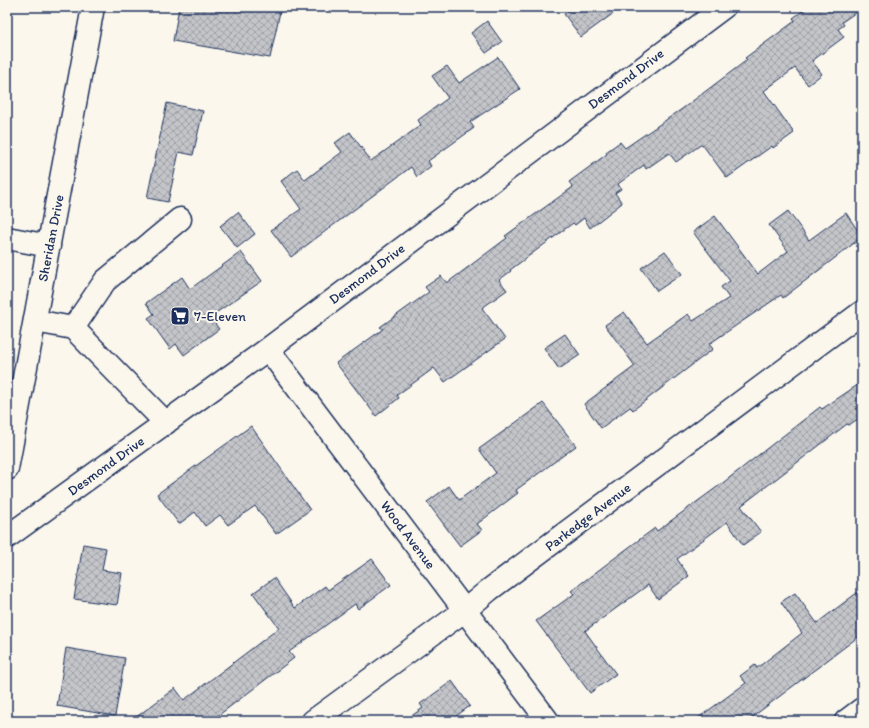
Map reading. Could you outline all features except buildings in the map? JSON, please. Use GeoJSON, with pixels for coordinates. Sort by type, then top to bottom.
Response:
{"type":"FeatureCollection","features":[{"type":"Feature","properties":{"kind":"street","name":"Sheridan Drive"},"geometry":{"type":"LineString","coordinates":[[7,469],[93,7]]}},
{"type":"Feature","properties":{"kind":"street","name":"Desmond Drive"},"geometry":{"type":"LineString","coordinates":[[7,537],[268,349],[724,7]]}},
{"type":"Feature","properties":{"kind":"street"},"geometry":{"type":"LineString","coordinates":[[73,328],[105,281],[180,219]]}},
{"type":"Feature","properties":{"kind":"street"},"geometry":{"type":"LineString","coordinates":[[7,238],[49,246]]}},
{"type":"Feature","properties":{"kind":"street","name":"Parkedge Avenue"},"geometry":{"type":"LineString","coordinates":[[314,721],[464,611],[489,590],[862,312]]}},
{"type":"Feature","properties":{"kind":"street"},"geometry":{"type":"LineString","coordinates":[[35,321],[73,328],[166,423]]}},
{"type":"Feature","properties":{"kind":"street","name":"Wood Avenue"},"geometry":{"type":"LineString","coordinates":[[268,349],[548,721]]}},
{"type":"Feature","properties":{"kind":"street"},"geometry":{"type":"LineString","coordinates":[[846,721],[862,709]]}},
{"type":"Feature","properties":{"kind":"place","name":"7-Eleven"},"geometry":{"type":"Point","coordinates":[180,316]}}]}
